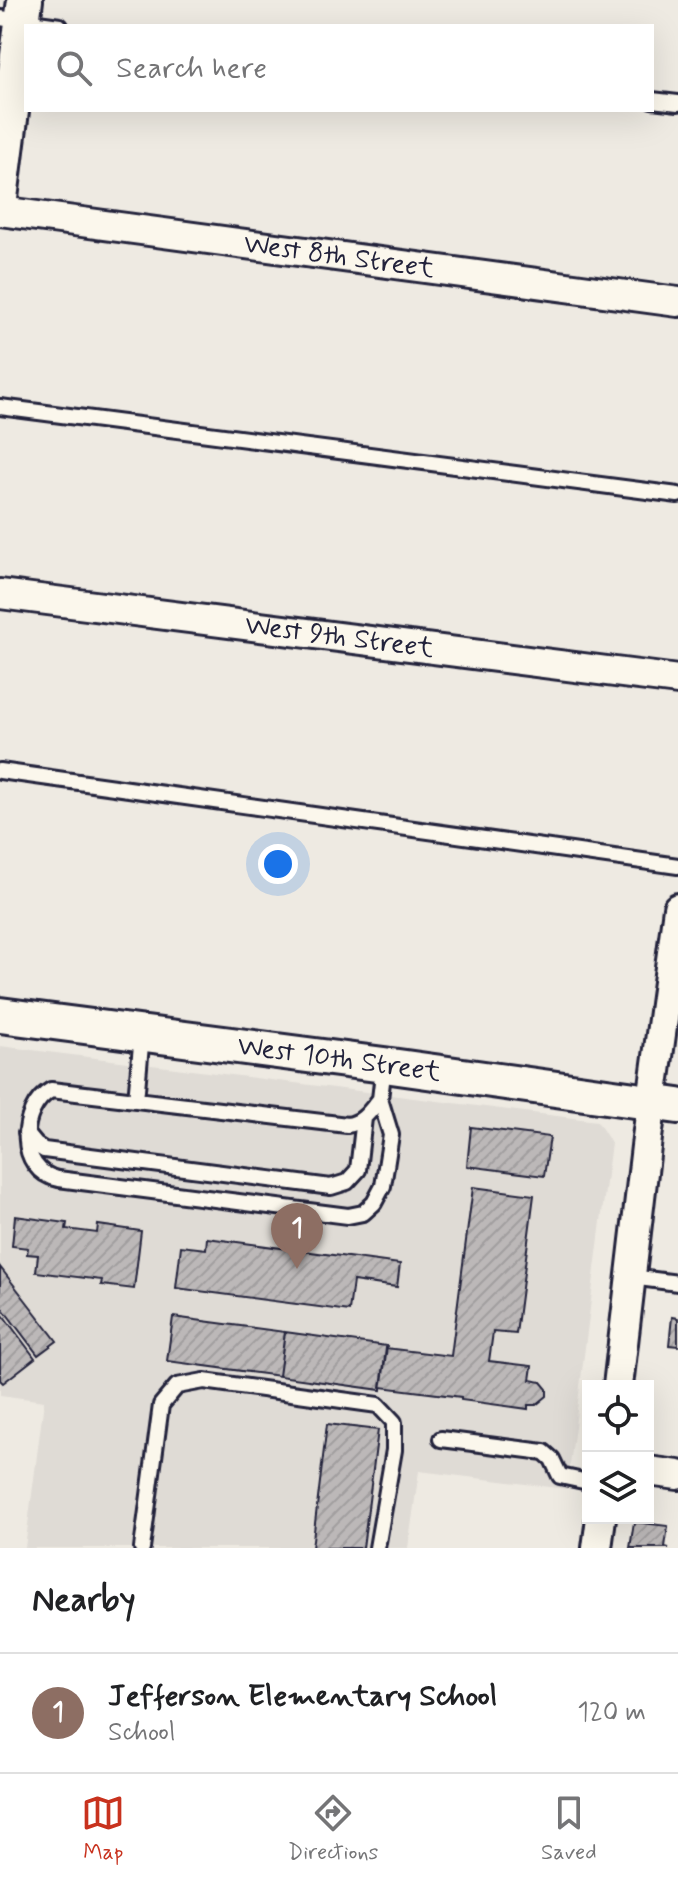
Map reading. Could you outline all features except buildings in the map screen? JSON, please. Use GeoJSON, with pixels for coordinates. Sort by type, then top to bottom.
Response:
{"type":"FeatureCollection","features":[{"type":"Feature","properties":{"kind":"street"},"geometry":{"type":"LineString","coordinates":[[0,198],[16,13]]}},
{"type":"Feature","properties":{"kind":"street","name":"West 8th Street"},"geometry":{"type":"LineString","coordinates":[[0,211],[678,302]]}},
{"type":"Feature","properties":{"kind":"street","name":"West 9th Street"},"geometry":{"type":"LineString","coordinates":[[0,594],[678,680]]}},
{"type":"Feature","properties":{"kind":"street"},"geometry":{"type":"LineString","coordinates":[[619,1380],[631,1277],[665,1105],[678,908]]}},
{"type":"Feature","properties":{"kind":"street","name":"West 10th Street"},"geometry":{"type":"LineString","coordinates":[[0,1015],[665,1105]]}},
{"type":"Feature","properties":{"kind":"street"},"geometry":{"type":"LineString","coordinates":[[654,1472],[678,1475]]}},
{"type":"Feature","properties":{"kind":"street"},"geometry":{"type":"LineString","coordinates":[[597,1548],[600,1524]]}},
{"type":"Feature","properties":{"kind":"lane"},"geometry":{"type":"LineString","coordinates":[[16,13],[53,24]]}},
{"type":"Feature","properties":{"kind":"lane"},"geometry":{"type":"LineString","coordinates":[[654,100],[678,103]]}},
{"type":"Feature","properties":{"kind":"lane"},"geometry":{"type":"LineString","coordinates":[[0,407],[678,495]]}},
{"type":"Feature","properties":{"kind":"lane"},"geometry":{"type":"LineString","coordinates":[[0,771],[678,866]]}},
{"type":"Feature","properties":{"kind":"lane"},"geometry":{"type":"LineString","coordinates":[[136,1100],[142,1034]]}},
{"type":"Feature","properties":{"kind":"lane"},"geometry":{"type":"LineString","coordinates":[[380,1099],[364,1118],[354,1124],[340,1125],[51,1090],[43,1094],[28,1116],[28,1150],[39,1171],[49,1177],[348,1216],[363,1213],[374,1203],[383,1186],[391,1135],[380,1099],[384,1065]]}},
{"type":"Feature","properties":{"kind":"lane"},"geometry":{"type":"LineString","coordinates":[[26,1133],[44,1150],[331,1187],[347,1182],[358,1170],[364,1118]]}},
{"type":"Feature","properties":{"kind":"lane"},"geometry":{"type":"LineString","coordinates":[[631,1277],[678,1283]]}},
{"type":"Feature","properties":{"kind":"lane"},"geometry":{"type":"LineString","coordinates":[[142,1548],[161,1405],[177,1386],[204,1381],[378,1405],[394,1422],[394,1450],[377,1548]]}},
{"type":"Feature","properties":{"kind":"lane"},"geometry":{"type":"LineString","coordinates":[[441,1439],[544,1452],[552,1459],[560,1476],[582,1481]]}},
{"type":"Feature","properties":{"kind":"shaded area"},"geometry":{"type":"Polygon","coordinates":[[[0,1046],[597,1121],[611,1143],[567,1489],[419,1471],[408,1548],[25,1548],[44,1401],[0,1395],[0,1046]]]}},
{"type":"Feature","properties":{"kind":"place","name":"Jefferson Elementary School"},"geometry":{"type":"Point","coordinates":[297,1269]}}]}
